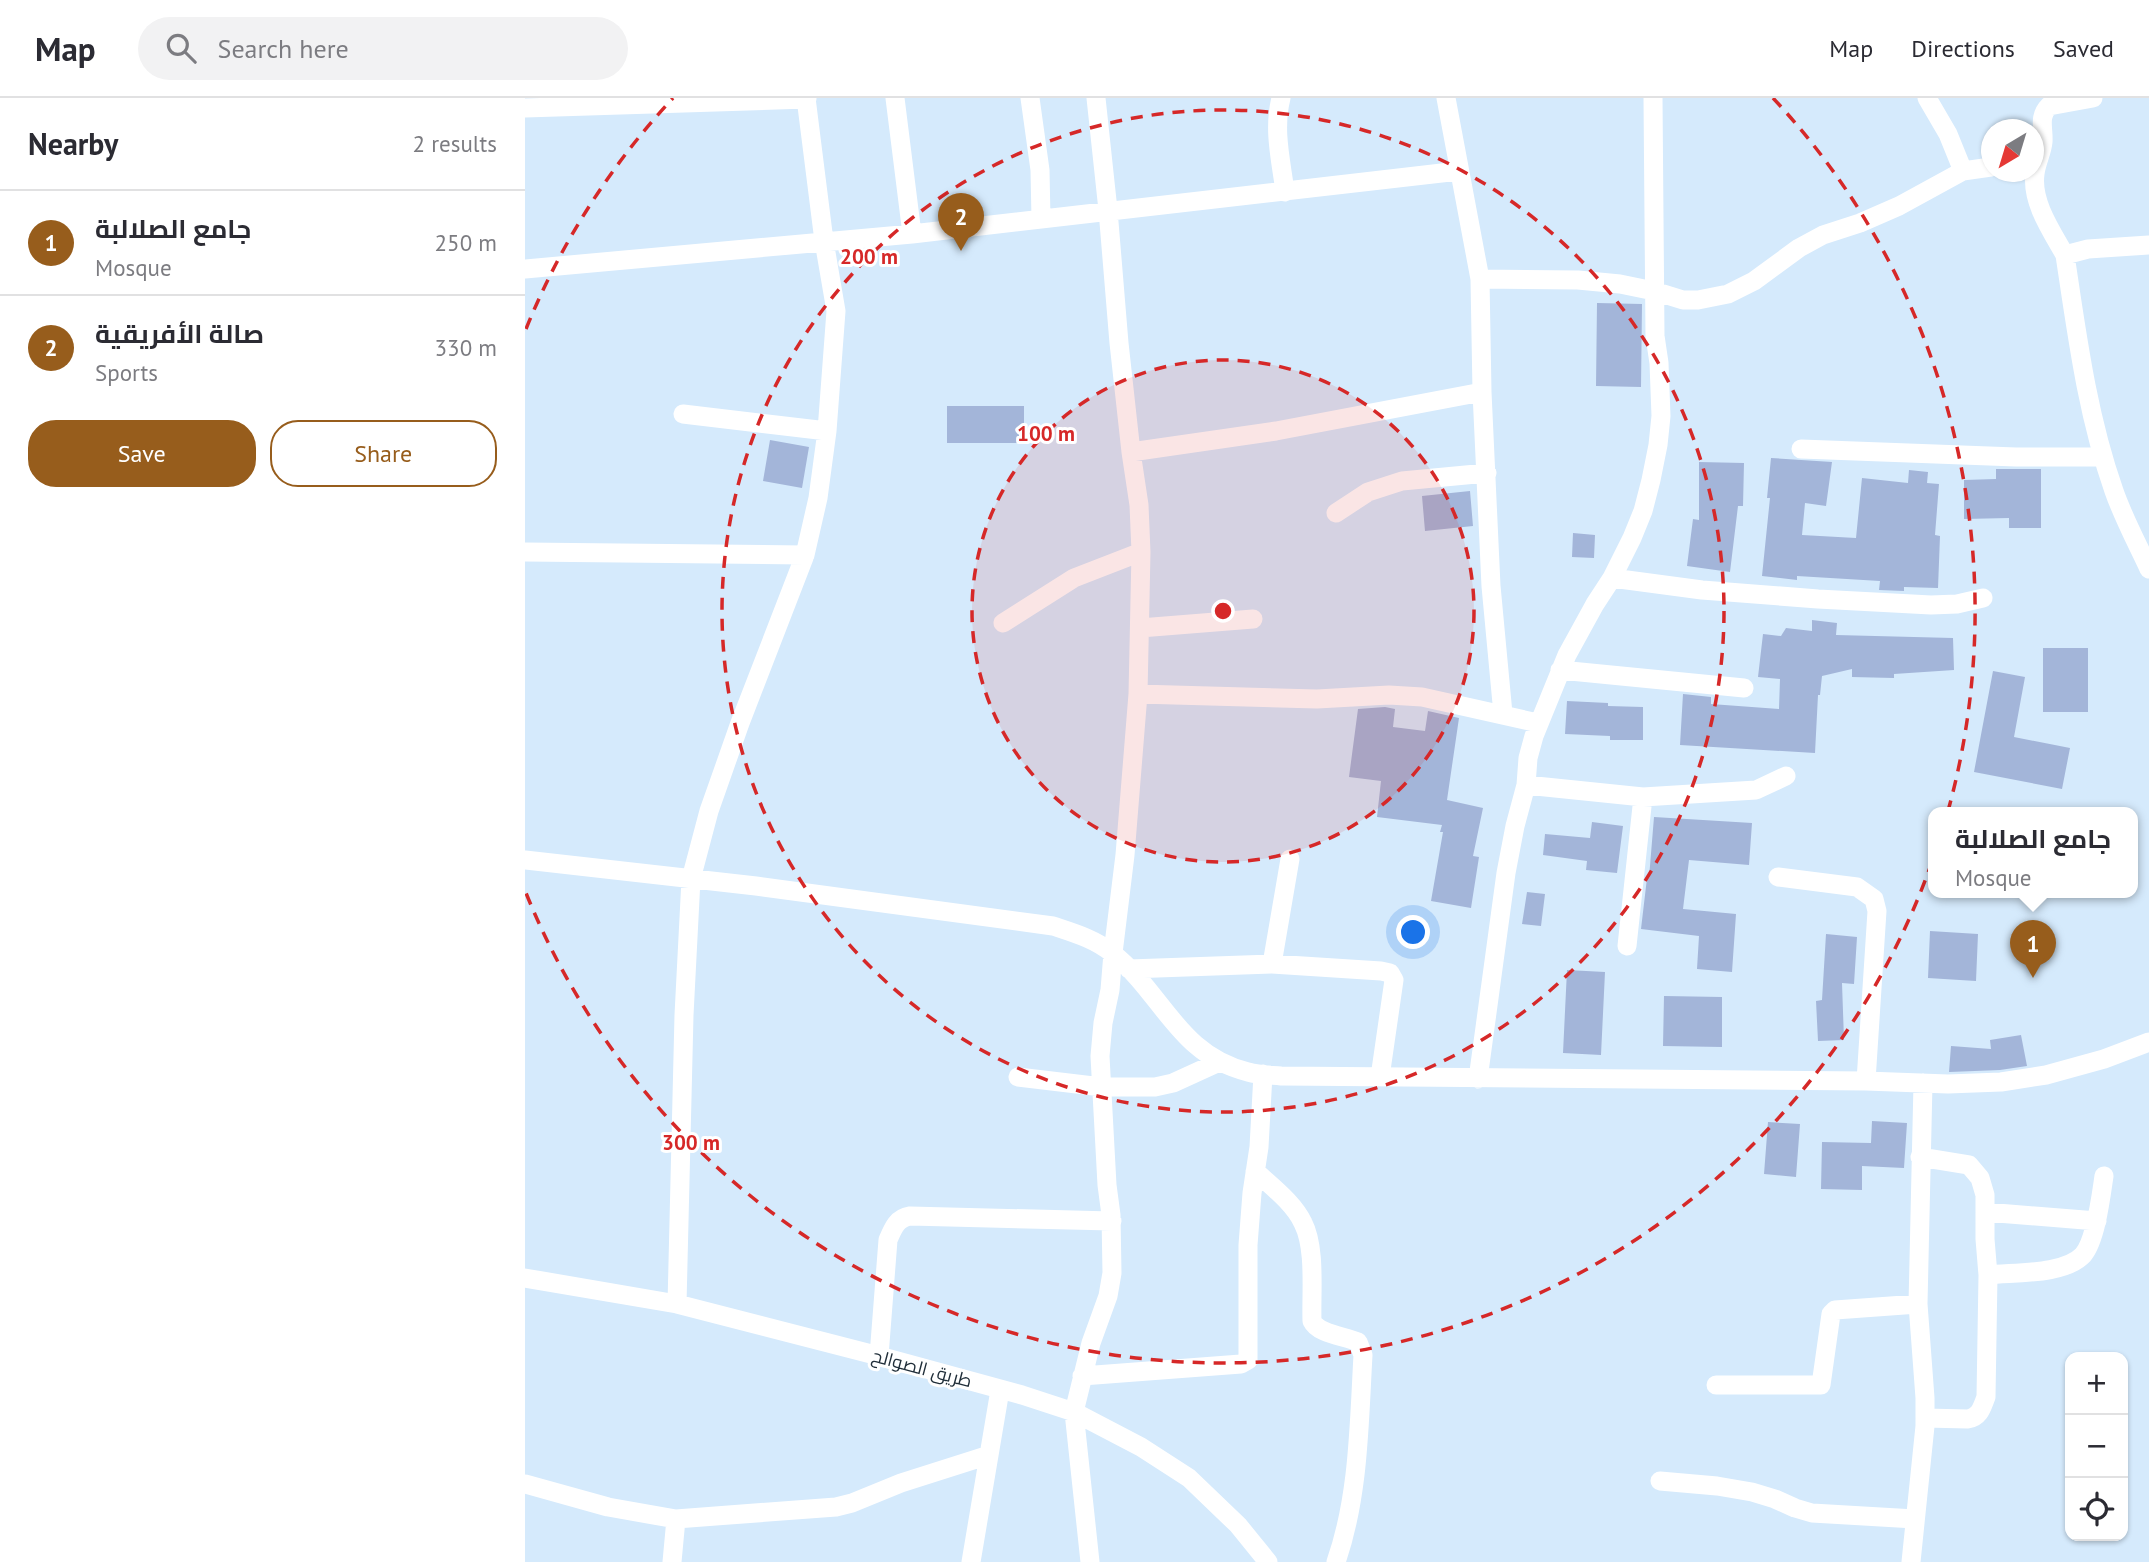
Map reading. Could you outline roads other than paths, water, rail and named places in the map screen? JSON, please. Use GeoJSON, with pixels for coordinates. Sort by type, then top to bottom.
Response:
{"type":"FeatureCollection","features":[{"type":"Feature","properties":{"kind":"street"},"geometry":{"type":"LineString","coordinates":[[895,98],[912,234]]}},
{"type":"Feature","properties":{"kind":"street"},"geometry":{"type":"LineString","coordinates":[[1030,98],[1040,170],[1041,219]]}},
{"type":"Feature","properties":{"kind":"street"},"geometry":{"type":"LineString","coordinates":[[1090,1562],[1074,1412],[1097,1320],[1108,1296],[1112,1273],[1112,1221],[1107,1185],[1100,1056],[1125,855],[1138,694],[1141,552],[1139,505],[1119,343],[1096,98]]}},
{"type":"Feature","properties":{"kind":"street"},"geometry":{"type":"LineString","coordinates":[[1281,98],[1276,116],[1285,192]]}},
{"type":"Feature","properties":{"kind":"street"},"geometry":{"type":"LineString","coordinates":[[1446,98],[1480,279],[1491,586],[1503,714]]}},
{"type":"Feature","properties":{"kind":"street"},"geometry":{"type":"LineString","coordinates":[[1478,1079],[1506,873],[1514,826],[1526,785],[1528,758],[1538,723],[1560,670],[1612,578],[1643,512],[1658,445],[1661,416],[1654,291],[1653,98]]}},
{"type":"Feature","properties":{"kind":"street"},"geometry":{"type":"LineString","coordinates":[[1927,98],[1948,134],[1963,172]]}},
{"type":"Feature","properties":{"kind":"street"},"geometry":{"type":"LineString","coordinates":[[2042,119],[2049,106],[2093,98]]}},
{"type":"Feature","properties":{"kind":"street"},"geometry":{"type":"LineString","coordinates":[[525,108],[666,101],[806,99],[836,311],[827,431],[818,498],[805,555],[709,811],[691,879],[684,1015],[677,1304]]}},
{"type":"Feature","properties":{"kind":"street"},"geometry":{"type":"LineString","coordinates":[[1480,279],[1578,280],[1621,284],[1683,300],[1698,300],[1728,293],[1754,281],[1798,248],[1823,235],[1899,206],[1963,172],[1981,169]]}},
{"type":"Feature","properties":{"kind":"street"},"geometry":{"type":"LineString","coordinates":[[525,269],[912,234],[1459,171]]}},
{"type":"Feature","properties":{"kind":"street"},"geometry":{"type":"LineString","coordinates":[[2035,182],[2040,208],[2065,255],[2087,394],[2103,457],[2115,495],[2149,569]]}},
{"type":"Feature","properties":{"kind":"street"},"geometry":{"type":"LineString","coordinates":[[2065,255],[2088,249],[2149,245]]}},
{"type":"Feature","properties":{"kind":"street"},"geometry":{"type":"LineString","coordinates":[[1131,452],[1276,431],[1482,392]]}},
{"type":"Feature","properties":{"kind":"street"},"geometry":{"type":"LineString","coordinates":[[683,414],[827,431]]}},
{"type":"Feature","properties":{"kind":"street"},"geometry":{"type":"LineString","coordinates":[[1801,449],[2017,457],[2103,457]]}},
{"type":"Feature","properties":{"kind":"street"},"geometry":{"type":"LineString","coordinates":[[1336,513],[1368,492],[1402,481],[1487,472]]}},
{"type":"Feature","properties":{"kind":"street"},"geometry":{"type":"LineString","coordinates":[[525,552],[805,555]]}},
{"type":"Feature","properties":{"kind":"street"},"geometry":{"type":"LineString","coordinates":[[1003,623],[1074,578],[1141,552]]}},
{"type":"Feature","properties":{"kind":"street"},"geometry":{"type":"LineString","coordinates":[[1612,578],[1702,590],[1831,600],[1931,605],[1957,604],[1983,598]]}},
{"type":"Feature","properties":{"kind":"street"},"geometry":{"type":"LineString","coordinates":[[1140,628],[1254,619]]}},
{"type":"Feature","properties":{"kind":"street"},"geometry":{"type":"LineString","coordinates":[[1560,670],[1744,688]]}},
{"type":"Feature","properties":{"kind":"street"},"geometry":{"type":"LineString","coordinates":[[1138,694],[1303,698],[1389,695],[1422,697],[1538,723]]}},
{"type":"Feature","properties":{"kind":"street"},"geometry":{"type":"LineString","coordinates":[[1526,785],[1643,797],[1756,790],[1786,776]]}},
{"type":"Feature","properties":{"kind":"street"},"geometry":{"type":"LineString","coordinates":[[1627,946],[1643,797]]}},
{"type":"Feature","properties":{"kind":"street"},"geometry":{"type":"LineString","coordinates":[[1272,964],[1290,859]]}},
{"type":"Feature","properties":{"kind":"street"},"geometry":{"type":"LineString","coordinates":[[525,860],[1053,926],[1090,939],[1113,953],[1178,1029],[1200,1049],[1219,1062],[1249,1073],[1478,1079],[2001,1082],[2046,1075],[2104,1059],[2149,1042]]}},
{"type":"Feature","properties":{"kind":"street"},"geometry":{"type":"LineString","coordinates":[[1778,877],[1857,887],[1874,900],[1877,912],[1866,1081]]}},
{"type":"Feature","properties":{"kind":"street"},"geometry":{"type":"LineString","coordinates":[[1129,969],[1272,964],[1390,973],[1394,980],[1380,1077]]}},
{"type":"Feature","properties":{"kind":"street"},"geometry":{"type":"LineString","coordinates":[[1018,1077],[1102,1087],[1155,1087],[1173,1083],[1219,1062]]}},
{"type":"Feature","properties":{"kind":"street"},"geometry":{"type":"LineString","coordinates":[[1083,1376],[1246,1362],[1249,1352],[1248,1245],[1259,1147],[1263,1074]]}},
{"type":"Feature","properties":{"kind":"street"},"geometry":{"type":"LineString","coordinates":[[1911,1562],[1926,1418],[1918,1304],[1923,1083]]}},
{"type":"Feature","properties":{"kind":"street"},"geometry":{"type":"LineString","coordinates":[[1920,1157],[1969,1165],[1980,1178],[1985,1195],[1988,1275],[1986,1397],[1980,1412],[1974,1418],[1968,1419],[1926,1418]]}},
{"type":"Feature","properties":{"kind":"street"},"geometry":{"type":"LineString","coordinates":[[1255,1171],[1293,1208],[1304,1223],[1310,1247],[1312,1321],[1315,1327],[1320,1331],[1345,1336],[1358,1342],[1363,1355],[1353,1491],[1336,1562]]}},
{"type":"Feature","properties":{"kind":"street"},"geometry":{"type":"LineString","coordinates":[[1988,1275],[2059,1269],[2085,1253],[2097,1221],[2104,1176]]}},
{"type":"Feature","properties":{"kind":"street"},"geometry":{"type":"LineString","coordinates":[[1986,1212],[2097,1221]]}},
{"type":"Feature","properties":{"kind":"street"},"geometry":{"type":"LineString","coordinates":[[879,1356],[888,1240],[902,1217],[1112,1221]]}},
{"type":"Feature","properties":{"kind":"street","name":"طريق الصوالح"},"geometry":{"type":"LineString","coordinates":[[525,1278],[677,1304],[879,1356],[1074,1412],[1141,1447],[1189,1478],[1238,1525],[1268,1562]]}},
{"type":"Feature","properties":{"kind":"street"},"geometry":{"type":"LineString","coordinates":[[1716,1385],[1821,1385],[1831,1314],[1835,1310],[1918,1304]]}},
{"type":"Feature","properties":{"kind":"street"},"geometry":{"type":"LineString","coordinates":[[971,1562],[1000,1390]]}},
{"type":"Feature","properties":{"kind":"street"},"geometry":{"type":"LineString","coordinates":[[525,1484],[608,1507],[675,1519],[836,1507],[989,1455]]}},
{"type":"Feature","properties":{"kind":"street"},"geometry":{"type":"LineString","coordinates":[[1660,1481],[1752,1492],[1812,1513],[1915,1519]]}},
{"type":"Feature","properties":{"kind":"street"},"geometry":{"type":"LineString","coordinates":[[672,1562],[675,1519]]}},
{"type":"Feature","properties":{"kind":"place","name":"صالة الأفريقية"},"geometry":{"type":"Point","coordinates":[961,251]}},
{"type":"Feature","properties":{"kind":"place","name":"جامع الصلالبة"},"geometry":{"type":"Point","coordinates":[2033,978]}}]}
